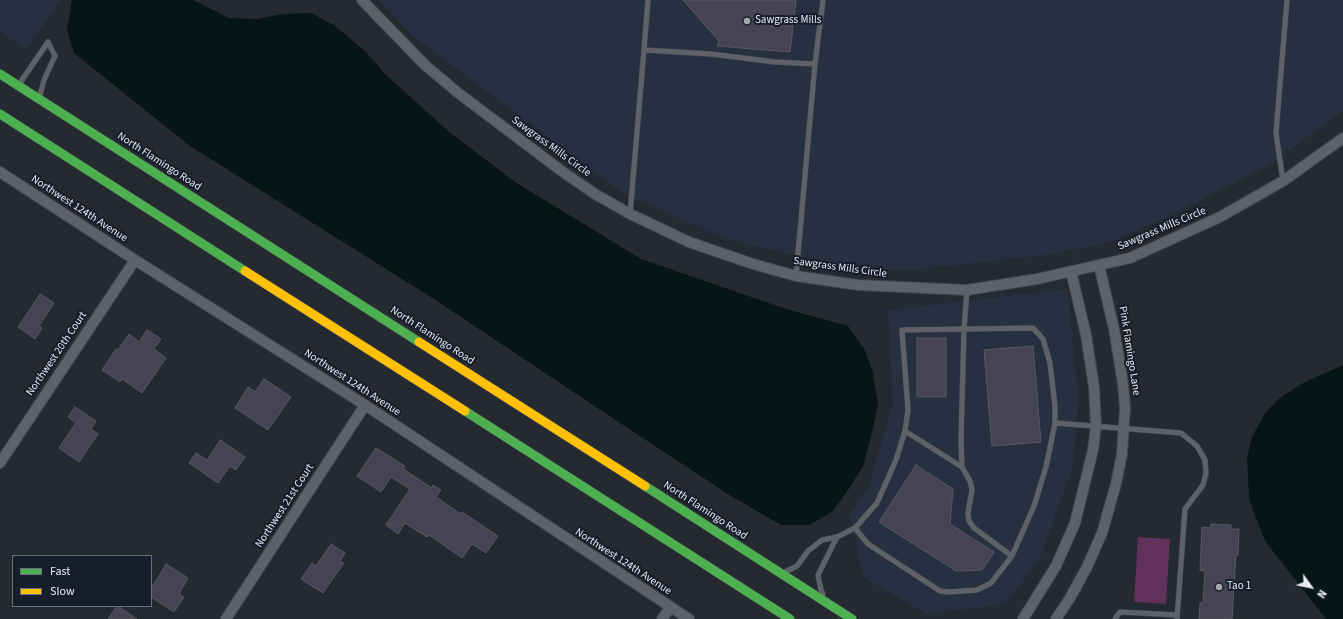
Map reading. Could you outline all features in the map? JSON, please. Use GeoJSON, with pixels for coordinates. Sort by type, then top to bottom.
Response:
{"type":"FeatureCollection","features":[{"type":"Feature","properties":{"kind":"highway","name":"North Flamingo Road"},"geometry":{"type":"LineString","coordinates":[[0,74],[852,619]]}},
{"type":"Feature","properties":{"kind":"highway"},"geometry":{"type":"LineString","coordinates":[[0,114],[790,619]]}},
{"type":"Feature","properties":{"kind":"street","name":"Sawgrass Mills Circle"},"geometry":{"type":"LineString","coordinates":[[362,0],[425,65],[457,92],[563,172],[595,194],[630,214],[689,242],[746,262],[796,276],[858,285],[967,290],[1037,279],[1130,258],[1220,217],[1283,181],[1343,138]]}},
{"type":"Feature","properties":{"kind":"street","name":"Northwest 124th Avenue"},"geometry":{"type":"LineString","coordinates":[[0,172],[135,260],[365,405],[689,619]]}},
{"type":"Feature","properties":{"kind":"street","name":"Northwest 20th Court"},"geometry":{"type":"LineString","coordinates":[[0,463],[135,260]]}},
{"type":"Feature","properties":{"kind":"street","name":"Pink Flamingo Lane"},"geometry":{"type":"LineString","coordinates":[[1056,619],[1070,598],[1087,567],[1102,532],[1122,454],[1125,428],[1123,384],[1114,329],[1099,265]]}},
{"type":"Feature","properties":{"kind":"street"},"geometry":{"type":"LineString","coordinates":[[1023,619],[1056,566],[1076,523],[1093,450],[1096,426],[1094,387],[1083,320],[1071,271]]}},
{"type":"Feature","properties":{"kind":"street","name":"Northwest 21st Court"},"geometry":{"type":"LineString","coordinates":[[226,619],[365,405]]}},
{"type":"Feature","properties":{"kind":"street"},"geometry":{"type":"LineString","coordinates":[[662,619],[670,607]]}},
{"type":"Feature","properties":{"kind":"lane"},"geometry":{"type":"LineString","coordinates":[[630,214],[648,0]]}},
{"type":"Feature","properties":{"kind":"lane"},"geometry":{"type":"LineString","coordinates":[[796,276],[815,64],[823,0]]}},
{"type":"Feature","properties":{"kind":"lane"},"geometry":{"type":"LineString","coordinates":[[1283,181],[1276,133],[1288,0]]}},
{"type":"Feature","properties":{"kind":"lane"},"geometry":{"type":"LineString","coordinates":[[18,86],[48,42],[56,56],[44,80],[39,99]]}},
{"type":"Feature","properties":{"kind":"lane"},"geometry":{"type":"LineString","coordinates":[[644,50],[703,54],[775,62],[815,64]]}},
{"type":"Feature","properties":{"kind":"lane"},"geometry":{"type":"LineString","coordinates":[[967,290],[964,328],[961,441],[962,467],[970,481],[972,490],[968,513],[969,521],[974,528],[1012,556]]}},
{"type":"Feature","properties":{"kind":"lane"},"geometry":{"type":"LineString","coordinates":[[781,574],[797,566],[808,551],[822,540],[837,537],[855,528],[877,503],[896,460],[905,431],[908,410],[902,330],[1033,328],[1043,339],[1050,363],[1055,406],[1055,423],[1046,467],[1036,500],[1012,556],[991,583],[977,590],[949,592],[940,591],[868,544],[855,528]]}},
{"type":"Feature","properties":{"kind":"lane"},"geometry":{"type":"LineString","coordinates":[[1055,423],[1181,433],[1197,446],[1205,460],[1206,473],[1203,485],[1185,509],[1183,518],[1177,617],[1120,612],[1115,619]]}},
{"type":"Feature","properties":{"kind":"lane"},"geometry":{"type":"LineString","coordinates":[[905,431],[962,467]]}},
{"type":"Feature","properties":{"kind":"lane"},"geometry":{"type":"LineString","coordinates":[[830,605],[821,590],[818,575],[837,537]]}},
{"type":"Feature","properties":{"kind":"shaded area"},"geometry":{"type":"Polygon","coordinates":[[[0,0],[61,0],[26,50],[0,31],[0,0]]]}},
{"type":"Feature","properties":{"kind":"shaded area"},"geometry":{"type":"Polygon","coordinates":[[[72,0],[193,0],[229,18],[257,19],[283,14],[311,13],[334,25],[366,52],[385,74],[448,131],[515,182],[641,259],[786,309],[848,326],[865,350],[873,373],[878,405],[863,466],[832,512],[809,525],[781,525],[728,494],[434,299],[190,146],[74,53],[67,30],[72,0]]]}},
{"type":"Feature","properties":{"kind":"shaded area","name":"Sawgrass Mills"},"geometry":{"type":"Polygon","coordinates":[[[379,0],[1343,0],[1343,111],[1265,168],[1176,213],[1111,242],[1046,255],[903,271],[823,261],[743,244],[712,233],[623,193],[411,35],[379,0]]]}},
{"type":"Feature","properties":{"kind":"shaded area"},"geometry":{"type":"Polygon","coordinates":[[[1067,289],[1078,393],[1074,463],[1040,558],[1006,604],[927,614],[863,577],[850,514],[868,488],[893,404],[888,310],[1067,289]]]}},
{"type":"Feature","properties":{"kind":"shaded area"},"geometry":{"type":"Polygon","coordinates":[[[1343,365],[1343,619],[1326,619],[1265,541],[1249,499],[1247,458],[1252,437],[1265,413],[1281,397],[1305,382],[1343,365]]]}},
{"type":"Feature","properties":{"kind":"shaded area"},"geometry":{"type":"Polygon","coordinates":[[[1138,537],[1170,539],[1166,604],[1134,602],[1138,537]]]}},
{"type":"Feature","properties":{"kind":"building","name":"Sawgrass Mills"},"geometry":{"type":"Polygon","coordinates":[[[683,0],[796,0],[790,52],[717,46],[719,41],[683,0]]]}},
{"type":"Feature","properties":{"kind":"building"},"geometry":{"type":"Polygon","coordinates":[[[40,294],[54,303],[39,326],[42,328],[35,339],[18,327],[40,294]]]}},
{"type":"Feature","properties":{"kind":"building"},"geometry":{"type":"Polygon","coordinates":[[[147,330],[161,339],[154,349],[166,358],[142,393],[122,379],[120,382],[102,370],[116,349],[118,350],[129,334],[139,342],[147,330]]]}},
{"type":"Feature","properties":{"kind":"building"},"geometry":{"type":"Polygon","coordinates":[[[917,338],[946,338],[946,397],[917,397],[917,338]]]}},
{"type":"Feature","properties":{"kind":"building"},"geometry":{"type":"Polygon","coordinates":[[[1033,346],[1041,442],[992,446],[984,350],[1033,346]]]}},
{"type":"Feature","properties":{"kind":"building"},"geometry":{"type":"Polygon","coordinates":[[[264,379],[291,397],[268,430],[235,408],[248,387],[255,392],[264,379]]]}},
{"type":"Feature","properties":{"kind":"building"},"geometry":{"type":"Polygon","coordinates":[[[75,407],[96,421],[91,429],[98,434],[79,462],[59,448],[76,423],[68,417],[75,407]]]}},
{"type":"Feature","properties":{"kind":"building"},"geometry":{"type":"Polygon","coordinates":[[[220,440],[245,457],[236,470],[230,466],[218,483],[189,463],[196,453],[207,460],[220,440]]]}},
{"type":"Feature","properties":{"kind":"building"},"geometry":{"type":"Polygon","coordinates":[[[376,448],[405,466],[403,469],[432,488],[433,485],[441,490],[436,497],[498,536],[486,553],[472,544],[462,558],[429,535],[427,537],[405,523],[398,534],[386,525],[410,489],[391,477],[381,492],[357,476],[376,448]]]}},
{"type":"Feature","properties":{"kind":"building"},"geometry":{"type":"Polygon","coordinates":[[[916,465],[953,489],[950,524],[994,552],[982,570],[956,571],[879,522],[916,465]]]}},
{"type":"Feature","properties":{"kind":"building","name":"Tao 1"},"geometry":{"type":"Polygon","coordinates":[[[1211,524],[1231,525],[1231,529],[1239,529],[1232,619],[1199,619],[1200,603],[1203,603],[1205,571],[1200,570],[1202,527],[1211,528],[1211,524]]]}},
{"type":"Feature","properties":{"kind":"building"},"geometry":{"type":"Polygon","coordinates":[[[331,544],[345,553],[340,561],[344,563],[323,593],[301,579],[312,563],[316,566],[331,544]]]}},
{"type":"Feature","properties":{"kind":"building"},"geometry":{"type":"Polygon","coordinates":[[[166,564],[188,578],[179,594],[184,597],[174,612],[152,598],[152,587],[166,564]]]}},
{"type":"Feature","properties":{"kind":"building"},"geometry":{"type":"Polygon","coordinates":[[[116,607],[119,607],[137,619],[108,619],[116,607]]]}},
{"type":"Feature","properties":{"kind":"traffic: fast"},"geometry":{"type":"LineString","coordinates":[[0,74],[419,342]]}},
{"type":"Feature","properties":{"kind":"traffic: fast"},"geometry":{"type":"LineString","coordinates":[[0,114],[245,271]]}},
{"type":"Feature","properties":{"kind":"traffic: fast"},"geometry":{"type":"LineString","coordinates":[[465,411],[790,619]]}},
{"type":"Feature","properties":{"kind":"traffic: fast"},"geometry":{"type":"LineString","coordinates":[[645,486],[852,619]]}},
{"type":"Feature","properties":{"kind":"traffic: slow"},"geometry":{"type":"LineString","coordinates":[[245,271],[465,411]]}},
{"type":"Feature","properties":{"kind":"traffic: slow"},"geometry":{"type":"LineString","coordinates":[[419,342],[645,486]]}},
{"type":"Feature","properties":{"kind":"place","name":"Sawgrass Mills"},"geometry":{"type":"Point","coordinates":[747,21]}},
{"type":"Feature","properties":{"kind":"place","name":"Tao 1"},"geometry":{"type":"Point","coordinates":[1219,587]}}]}
